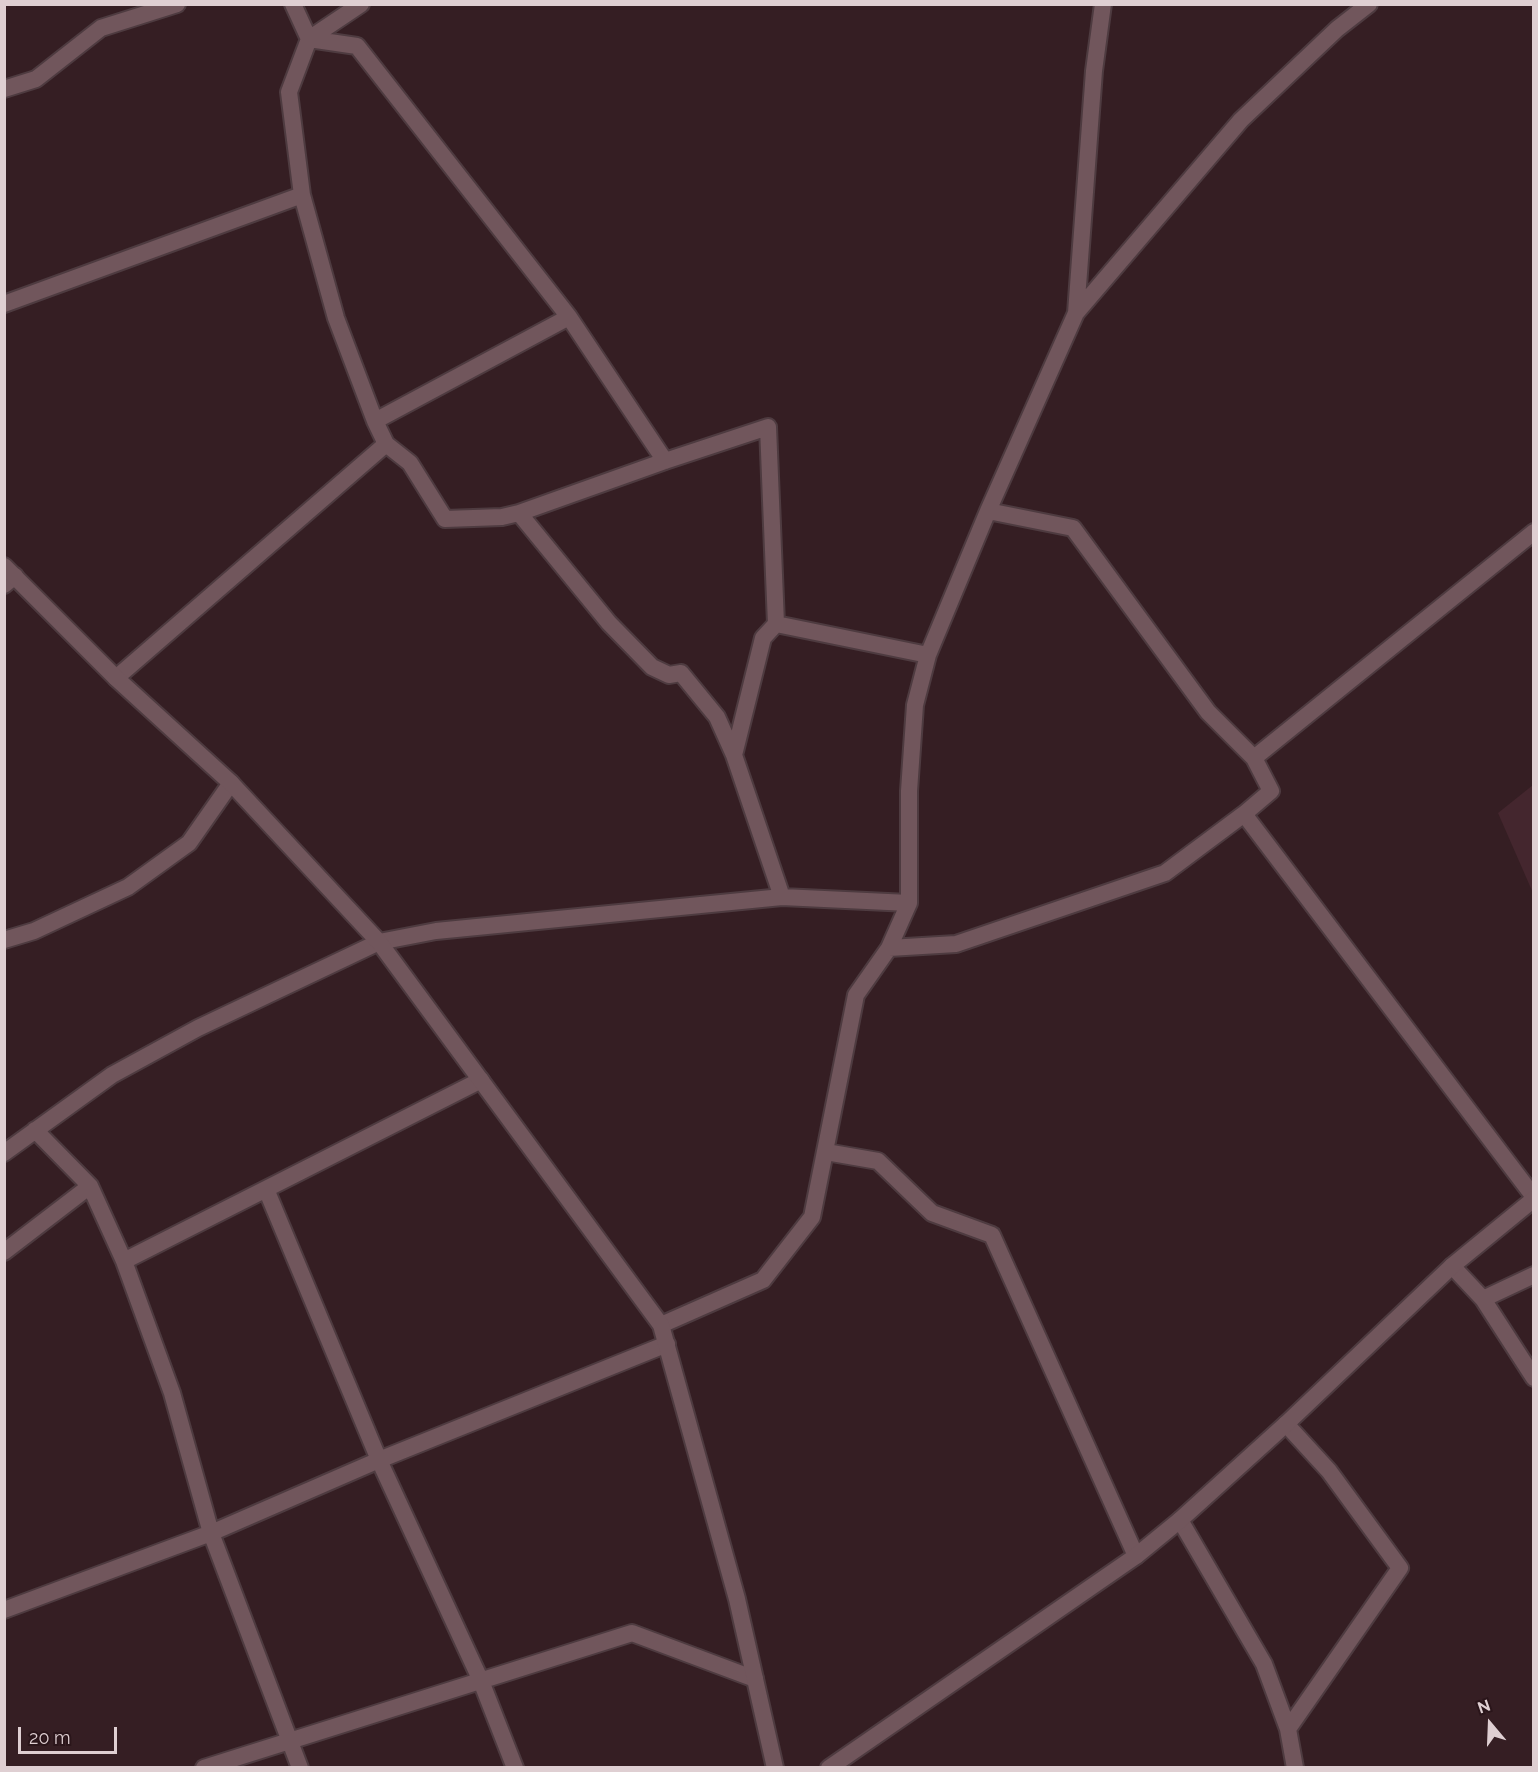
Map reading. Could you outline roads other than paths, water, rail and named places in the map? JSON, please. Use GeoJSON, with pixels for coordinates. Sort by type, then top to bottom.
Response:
{"type":"FeatureCollection","features":[{"type":"Feature","properties":{"kind":"street"},"geometry":{"type":"LineString","coordinates":[[4,89],[36,78],[101,28],[177,4]]}},
{"type":"Feature","properties":{"kind":"street"},"geometry":{"type":"LineString","coordinates":[[293,4],[309,39]]}},
{"type":"Feature","properties":{"kind":"street"},"geometry":{"type":"LineString","coordinates":[[361,4],[309,39],[289,92],[302,195],[336,318],[375,421],[386,444],[410,463],[445,519],[502,517],[519,513],[664,461],[768,427],[776,624],[763,638],[734,755]]}},
{"type":"Feature","properties":{"kind":"street"},"geometry":{"type":"LineString","coordinates":[[1076,313],[1094,71],[1103,4]]}},
{"type":"Feature","properties":{"kind":"street"},"geometry":{"type":"LineString","coordinates":[[661,1325],[763,1281],[812,1217],[856,994],[889,948],[909,903],[909,791],[915,705],[928,655],[988,511],[1076,313],[1241,120],[1337,29],[1369,4]]}},
{"type":"Feature","properties":{"kind":"street"},"geometry":{"type":"LineString","coordinates":[[309,39],[357,46],[569,317],[664,461]]}},
{"type":"Feature","properties":{"kind":"street"},"geometry":{"type":"LineString","coordinates":[[4,304],[302,195]]}},
{"type":"Feature","properties":{"kind":"street"},"geometry":{"type":"LineString","coordinates":[[375,421],[569,317]]}},
{"type":"Feature","properties":{"kind":"street"},"geometry":{"type":"LineString","coordinates":[[116,678],[386,444]]}},
{"type":"Feature","properties":{"kind":"street"},"geometry":{"type":"LineString","coordinates":[[889,948],[956,944],[1165,873],[1271,791],[1254,758],[1208,712],[1073,528],[988,511]]}},
{"type":"Feature","properties":{"kind":"street"},"geometry":{"type":"LineString","coordinates":[[519,513],[609,623],[652,667],[669,675],[681,673],[717,717],[734,755],[782,897]]}},
{"type":"Feature","properties":{"kind":"street"},"geometry":{"type":"LineString","coordinates":[[1254,758],[1533,532]]}},
{"type":"Feature","properties":{"kind":"street"},"geometry":{"type":"LineString","coordinates":[[8,576],[231,783],[379,942],[661,1325],[737,1599],[775,1767]]}},
{"type":"Feature","properties":{"kind":"street"},"geometry":{"type":"LineString","coordinates":[[776,624],[928,655]]}},
{"type":"Feature","properties":{"kind":"street"},"geometry":{"type":"LineString","coordinates":[[4,940],[34,930],[128,887],[189,843],[231,783]]}},
{"type":"Feature","properties":{"kind":"street"},"geometry":{"type":"LineString","coordinates":[[830,1767],[1136,1556],[1180,1520],[1286,1425],[1452,1266],[1533,1198],[1244,814]]}},
{"type":"Feature","properties":{"kind":"street"},"geometry":{"type":"LineString","coordinates":[[4,1153],[111,1075],[198,1028],[379,942],[436,931],[782,897],[909,903]]}},
{"type":"Feature","properties":{"kind":"street"},"geometry":{"type":"LineString","coordinates":[[124,1261],[481,1080]]}},
{"type":"Feature","properties":{"kind":"street"},"geometry":{"type":"LineString","coordinates":[[34,1130],[90,1186],[124,1261],[172,1393],[211,1533],[300,1767]]}},
{"type":"Feature","properties":{"kind":"street"},"geometry":{"type":"LineString","coordinates":[[826,1152],[878,1161],[932,1213],[992,1236],[1136,1556]]}},
{"type":"Feature","properties":{"kind":"street"},"geometry":{"type":"LineString","coordinates":[[4,1252],[90,1186]]}},
{"type":"Feature","properties":{"kind":"street"},"geometry":{"type":"LineString","coordinates":[[266,1189],[380,1460],[481,1681],[515,1767]]}},
{"type":"Feature","properties":{"kind":"street"},"geometry":{"type":"LineString","coordinates":[[1452,1266],[1483,1299],[1533,1378]]}},
{"type":"Feature","properties":{"kind":"street"},"geometry":{"type":"LineString","coordinates":[[1483,1299],[1533,1275]]}},
{"type":"Feature","properties":{"kind":"street"},"geometry":{"type":"LineString","coordinates":[[4,1610],[211,1533],[380,1460],[667,1344]]}},
{"type":"Feature","properties":{"kind":"street"},"geometry":{"type":"LineString","coordinates":[[1286,1425],[1329,1471],[1400,1568],[1288,1729]]}},
{"type":"Feature","properties":{"kind":"street"},"geometry":{"type":"LineString","coordinates":[[1180,1520],[1264,1664],[1288,1729],[1295,1767]]}},
{"type":"Feature","properties":{"kind":"street"},"geometry":{"type":"LineString","coordinates":[[204,1767],[632,1633],[755,1679]]}}]}
